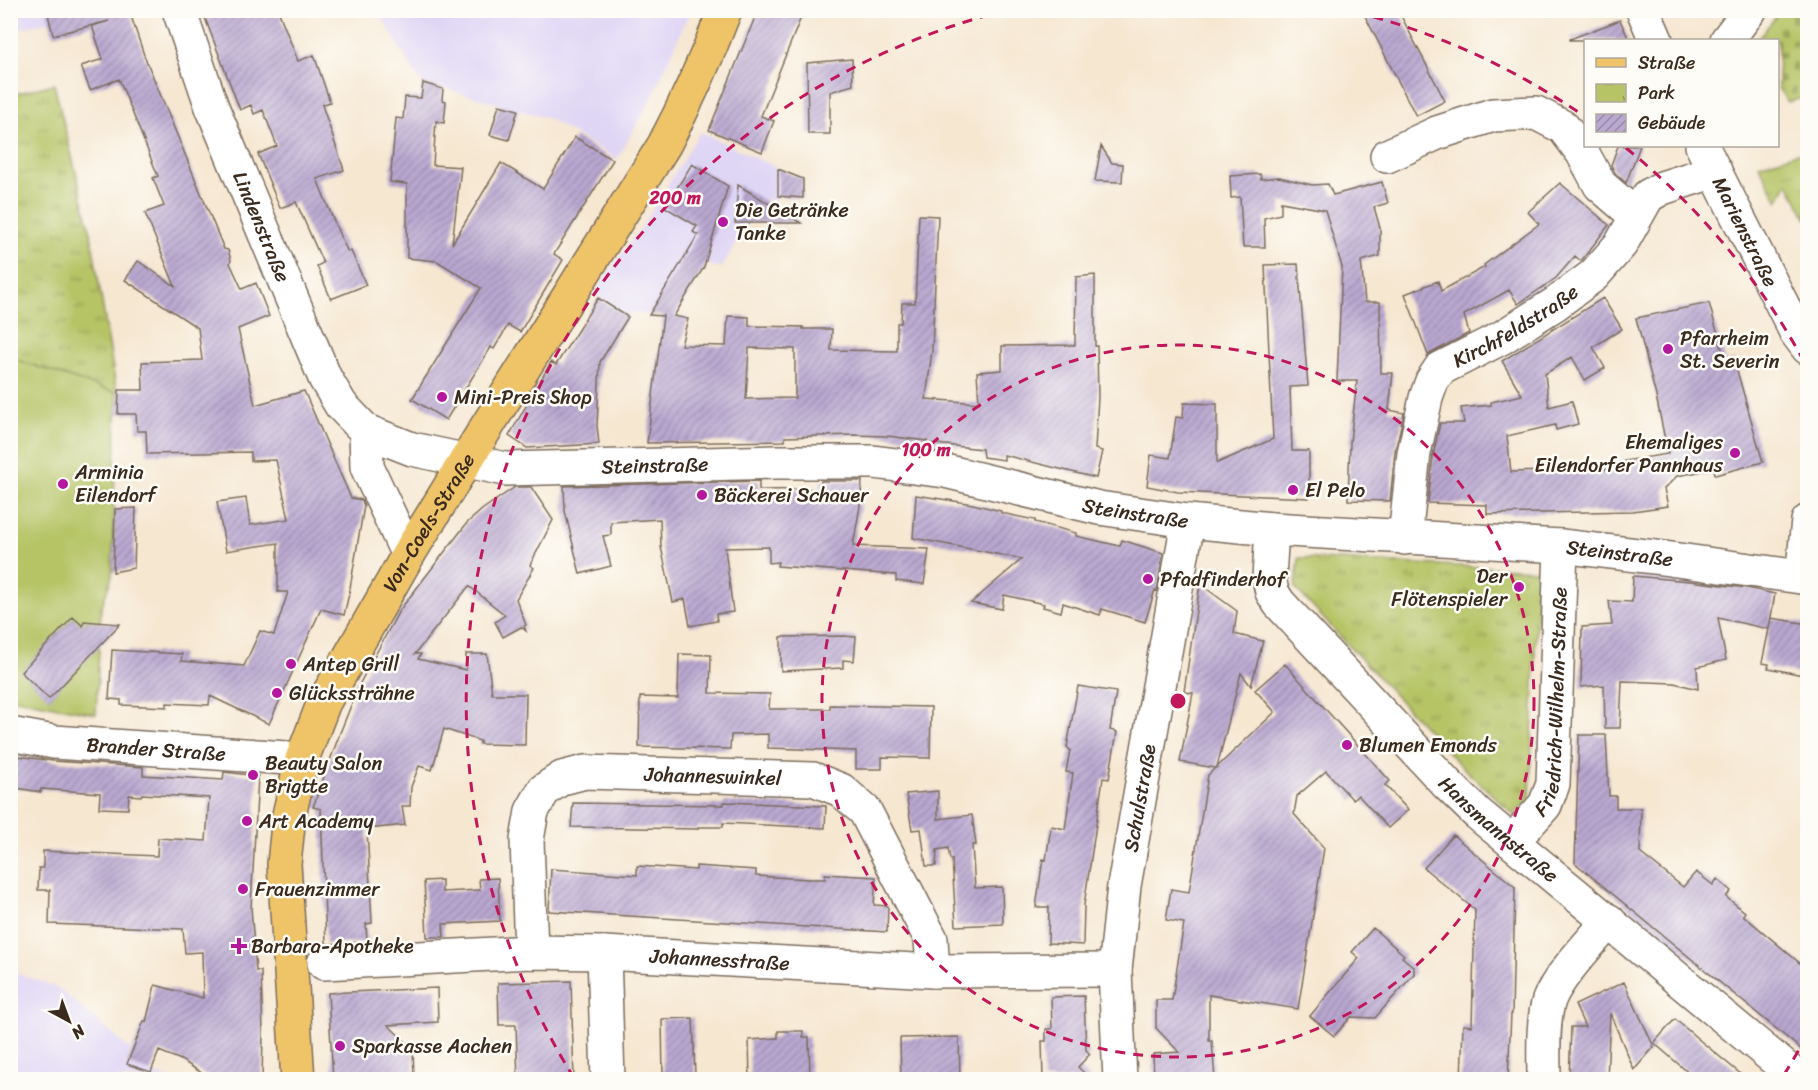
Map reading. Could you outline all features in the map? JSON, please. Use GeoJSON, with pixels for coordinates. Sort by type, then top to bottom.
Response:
{"type":"FeatureCollection","features":[{"type":"Feature","properties":{"kind":"main road","name":"Von-Coels-Straße"},"geometry":{"type":"LineString","coordinates":[[297,1080],[284,864],[289,814],[302,759],[324,702],[408,555],[663,145],[705,60],[725,10]]}},
{"type":"Feature","properties":{"kind":"street","name":"Lindenstraße"},"geometry":{"type":"LineString","coordinates":[[179,10],[212,107],[326,378],[341,405],[366,431],[412,449],[465,462]]}},
{"type":"Feature","properties":{"kind":"street"},"geometry":{"type":"LineString","coordinates":[[1643,10],[1656,39]]}},
{"type":"Feature","properties":{"kind":"street"},"geometry":{"type":"LineString","coordinates":[[1728,39],[1750,10]]}},
{"type":"Feature","properties":{"kind":"street"},"geometry":{"type":"LineString","coordinates":[[1387,156],[1437,133],[1493,115],[1536,113],[1563,127],[1582,152],[1600,185],[1635,216]]}},
{"type":"Feature","properties":{"kind":"street","name":"Kirchfeldstraße"},"geometry":{"type":"LineString","coordinates":[[1405,538],[1414,453],[1426,398],[1432,381],[1440,369],[1501,338],[1555,304],[1594,275],[1620,244],[1647,196],[1709,158]]}},
{"type":"Feature","properties":{"kind":"street","name":"Marienstraße"},"geometry":{"type":"LineString","coordinates":[[1709,158],[1796,332],[1808,348]]}},
{"type":"Feature","properties":{"kind":"street"},"geometry":{"type":"LineString","coordinates":[[366,431],[367,467],[408,555]]}},
{"type":"Feature","properties":{"kind":"street","name":"Steinstraße"},"geometry":{"type":"LineString","coordinates":[[465,462],[505,469],[777,462],[873,462],[945,471],[1099,508],[1188,520],[1272,529],[1561,546],[1805,578]]}},
{"type":"Feature","properties":{"kind":"street","name":"Schulstraße"},"geometry":{"type":"LineString","coordinates":[[1120,1080],[1115,970],[1124,886],[1188,520]]}},
{"type":"Feature","properties":{"kind":"street"},"geometry":{"type":"LineString","coordinates":[[1805,578],[1808,521]]}},
{"type":"Feature","properties":{"kind":"street","name":"Hansmannstraße"},"geometry":{"type":"LineString","coordinates":[[1272,529],[1269,578],[1272,592],[1279,603],[1447,784],[1512,842],[1800,1080]]}},
{"type":"Feature","properties":{"kind":"street","name":"Friedrich-Wilhelm-Straße"},"geometry":{"type":"LineString","coordinates":[[1512,842],[1545,805],[1553,784],[1561,546]]}},
{"type":"Feature","properties":{"kind":"street","name":"Brander Straße"},"geometry":{"type":"LineString","coordinates":[[10,734],[54,742],[302,759]]}},
{"type":"Feature","properties":{"kind":"street","name":"Johanneswinkel"},"geometry":{"type":"LineString","coordinates":[[531,952],[527,840],[532,811],[544,790],[562,778],[585,772],[813,779],[841,790],[865,811],[931,939],[933,971]]}},
{"type":"Feature","properties":{"kind":"street"},"geometry":{"type":"LineString","coordinates":[[1544,1080],[1545,1026],[1550,1000],[1564,975],[1609,921]]}},
{"type":"Feature","properties":{"kind":"street","name":"Johannesstraße"},"geometry":{"type":"LineString","coordinates":[[324,963],[531,952],[604,953],[933,971],[1115,970]]}},
{"type":"Feature","properties":{"kind":"street"},"geometry":{"type":"LineString","coordinates":[[604,953],[608,1080]]}},
{"type":"Feature","properties":{"kind":"shaded area"},"geometry":{"type":"Polygon","coordinates":[[[11,11],[90,11],[11,31],[11,11]]]}},
{"type":"Feature","properties":{"kind":"shaded area"},"geometry":{"type":"Polygon","coordinates":[[[378,11],[690,11],[652,98],[617,159],[547,118],[420,81],[378,11]]]}},
{"type":"Feature","properties":{"kind":"shaded area"},"geometry":{"type":"Polygon","coordinates":[[[700,132],[778,168],[777,199],[759,200],[722,268],[706,264],[675,316],[622,312],[594,293],[643,225],[700,132]]]}},
{"type":"Feature","properties":{"kind":"shaded area"},"geometry":{"type":"Polygon","coordinates":[[[11,971],[58,988],[131,1050],[126,1064],[172,1079],[11,1079],[11,971]]]}},
{"type":"Feature","properties":{"kind":"green space"},"geometry":{"type":"Polygon","coordinates":[[[1781,10],[1807,11],[1807,97],[1788,102],[1779,89],[1779,39],[1758,39],[1781,10]]]}},
{"type":"Feature","properties":{"kind":"green space"},"geometry":{"type":"Polygon","coordinates":[[[54,84],[90,229],[117,393],[11,358],[11,95],[54,84]]]}},
{"type":"Feature","properties":{"kind":"green space"},"geometry":{"type":"Polygon","coordinates":[[[1808,150],[1807,220],[1788,183],[1778,201],[1759,165],[1808,150]]]}},
{"type":"Feature","properties":{"kind":"green space","name":"Arminia Eilendorf"},"geometry":{"type":"Polygon","coordinates":[[[11,358],[117,393],[112,576],[101,608],[96,714],[11,698],[11,358]]]}},
{"type":"Feature","properties":{"kind":"green space"},"geometry":{"type":"Polygon","coordinates":[[[1299,558],[1538,570],[1530,798],[1514,815],[1461,766],[1295,588],[1299,558]]]}},
{"type":"Feature","properties":{"kind":"building"},"geometry":{"type":"Polygon","coordinates":[[[47,10],[121,10],[122,16],[130,13],[144,55],[224,249],[228,250],[230,263],[242,289],[256,283],[269,316],[238,329],[255,405],[304,391],[351,498],[362,500],[364,506],[344,615],[321,609],[269,724],[210,696],[209,705],[167,703],[167,707],[121,705],[121,700],[109,699],[112,650],[182,654],[181,661],[244,666],[260,631],[274,635],[288,592],[278,592],[278,543],[226,551],[217,502],[246,498],[250,525],[289,519],[276,460],[251,461],[251,452],[147,454],[146,431],[137,431],[136,414],[118,414],[119,390],[143,390],[142,362],[202,360],[198,328],[125,280],[138,261],[175,286],[145,213],[164,206],[153,178],[158,176],[119,79],[90,90],[81,66],[103,59],[92,26],[109,21],[53,35],[47,10]]]}},
{"type":"Feature","properties":{"kind":"building"},"geometry":{"type":"Polygon","coordinates":[[[202,10],[278,10],[298,61],[314,55],[330,102],[322,105],[344,170],[317,179],[340,236],[348,252],[351,251],[366,285],[331,299],[317,266],[323,263],[296,202],[280,208],[258,154],[277,146],[263,110],[254,114],[251,105],[240,110],[202,10]]]}},
{"type":"Feature","properties":{"kind":"building"},"geometry":{"type":"Polygon","coordinates":[[[758,10],[804,10],[761,116],[774,121],[762,152],[709,130],[758,10]]]}},
{"type":"Feature","properties":{"kind":"building"},"geometry":{"type":"Polygon","coordinates":[[[1362,10],[1398,10],[1445,101],[1416,116],[1362,10]]]}},
{"type":"Feature","properties":{"kind":"building"},"geometry":{"type":"Polygon","coordinates":[[[1620,20],[1629,39],[1570,40],[1620,20]]]}},
{"type":"Feature","properties":{"kind":"building"},"geometry":{"type":"Polygon","coordinates":[[[852,59],[853,85],[830,92],[830,134],[808,134],[807,63],[852,59]]]}},
{"type":"Feature","properties":{"kind":"building"},"geometry":{"type":"Polygon","coordinates":[[[423,83],[443,89],[442,100],[446,101],[444,123],[436,121],[433,165],[461,167],[452,244],[501,163],[543,189],[575,137],[613,160],[554,254],[563,260],[520,332],[508,325],[494,349],[491,347],[446,420],[412,399],[481,288],[437,261],[407,258],[407,184],[390,182],[396,118],[403,119],[405,97],[421,98],[423,83]]]}},
{"type":"Feature","properties":{"kind":"building"},"geometry":{"type":"Polygon","coordinates":[[[499,105],[518,110],[509,140],[490,135],[499,105]]]}},
{"type":"Feature","properties":{"kind":"building"},"geometry":{"type":"Polygon","coordinates":[[[1101,146],[1112,163],[1123,164],[1122,182],[1095,181],[1101,146]]]}},
{"type":"Feature","properties":{"kind":"building"},"geometry":{"type":"Polygon","coordinates":[[[1618,147],[1640,147],[1626,183],[1615,173],[1611,165],[1618,147]]]}},
{"type":"Feature","properties":{"kind":"building"},"geometry":{"type":"Polygon","coordinates":[[[692,164],[728,186],[704,267],[674,316],[688,319],[681,345],[726,346],[728,316],[749,317],[749,326],[832,329],[831,350],[897,351],[897,323],[901,323],[902,303],[915,303],[919,215],[938,216],[932,350],[926,399],[979,403],[977,372],[1002,370],[1002,346],[1075,345],[1076,277],[1095,275],[1098,397],[1095,449],[1102,451],[1096,478],[1004,455],[1004,460],[983,457],[982,449],[887,436],[785,437],[785,441],[647,443],[663,316],[649,315],[698,235],[693,232],[697,226],[665,207],[692,164]],[[749,348],[746,399],[795,398],[795,349],[749,348]]]}},
{"type":"Feature","properties":{"kind":"building"},"geometry":{"type":"Polygon","coordinates":[[[778,169],[803,179],[803,198],[778,196],[778,169]]]}},
{"type":"Feature","properties":{"kind":"building"},"geometry":{"type":"Polygon","coordinates":[[[1260,174],[1261,179],[1279,177],[1312,185],[1328,184],[1333,195],[1382,182],[1388,203],[1374,207],[1380,228],[1380,256],[1361,261],[1365,302],[1380,302],[1381,373],[1393,373],[1389,410],[1404,413],[1395,451],[1390,501],[1348,500],[1350,442],[1357,381],[1337,381],[1342,267],[1325,210],[1281,202],[1281,214],[1264,218],[1265,247],[1243,247],[1240,197],[1231,198],[1230,176],[1260,174]]]}},
{"type":"Feature","properties":{"kind":"building"},"geometry":{"type":"Polygon","coordinates":[[[1560,183],[1609,225],[1581,261],[1575,256],[1556,278],[1518,304],[1509,290],[1464,315],[1469,333],[1428,355],[1405,294],[1438,281],[1441,291],[1485,267],[1484,265],[1539,224],[1528,212],[1560,183]]]}},
{"type":"Feature","properties":{"kind":"building"},"geometry":{"type":"Polygon","coordinates":[[[738,185],[801,223],[735,223],[738,185]]]}},
{"type":"Feature","properties":{"kind":"building"},"geometry":{"type":"Polygon","coordinates":[[[1298,264],[1308,386],[1290,387],[1292,451],[1309,451],[1309,498],[1178,492],[1147,486],[1151,455],[1170,458],[1176,417],[1183,418],[1184,403],[1217,404],[1217,463],[1273,439],[1265,265],[1298,264]]]}},
{"type":"Feature","properties":{"kind":"building"},"geometry":{"type":"Polygon","coordinates":[[[598,298],[628,317],[600,362],[597,426],[599,444],[527,448],[509,436],[551,362],[556,365],[598,298]]]}},
{"type":"Feature","properties":{"kind":"building"},"geometry":{"type":"Polygon","coordinates":[[[1603,298],[1622,329],[1593,347],[1605,368],[1585,380],[1572,357],[1545,374],[1549,407],[1572,401],[1578,424],[1556,430],[1555,425],[1507,436],[1511,472],[1603,470],[1625,465],[1624,461],[1668,454],[1636,318],[1709,303],[1726,363],[1734,360],[1763,462],[1715,475],[1714,469],[1677,476],[1664,489],[1668,506],[1633,511],[1487,514],[1487,505],[1428,503],[1433,456],[1440,423],[1464,423],[1461,408],[1491,405],[1491,402],[1522,395],[1502,361],[1603,298]]]}},
{"type":"Feature","properties":{"kind":"building"},"geometry":{"type":"Polygon","coordinates":[[[759,481],[759,490],[821,489],[821,481],[862,481],[853,546],[929,549],[924,584],[896,581],[896,575],[777,566],[778,562],[769,563],[769,547],[725,548],[733,612],[716,614],[717,621],[690,626],[685,599],[673,602],[661,547],[660,519],[611,522],[611,535],[603,536],[611,566],[580,574],[565,511],[564,486],[759,481]]]}},
{"type":"Feature","properties":{"kind":"building"},"geometry":{"type":"Polygon","coordinates":[[[515,487],[531,487],[553,520],[530,565],[534,568],[516,599],[526,631],[521,627],[503,637],[495,622],[505,615],[469,586],[415,654],[421,654],[418,659],[466,670],[466,654],[487,654],[492,694],[526,694],[525,745],[480,744],[480,741],[444,729],[432,770],[419,766],[411,787],[410,806],[402,806],[405,825],[367,829],[372,923],[366,924],[367,942],[326,944],[321,809],[313,807],[360,683],[399,611],[467,523],[515,487]]]}},
{"type":"Feature","properties":{"kind":"building"},"geometry":{"type":"Polygon","coordinates":[[[916,495],[973,504],[1035,520],[1035,522],[1076,533],[1076,536],[1120,546],[1122,540],[1163,553],[1157,591],[1155,590],[1145,622],[1102,609],[1100,615],[1063,603],[1061,612],[1043,607],[1044,604],[1004,595],[1002,609],[971,603],[1022,559],[913,538],[916,495]]]}},
{"type":"Feature","properties":{"kind":"building"},"geometry":{"type":"Polygon","coordinates":[[[136,508],[134,568],[113,572],[115,509],[136,508]]]}},
{"type":"Feature","properties":{"kind":"building"},"geometry":{"type":"Polygon","coordinates":[[[1633,576],[1747,588],[1775,594],[1769,628],[1771,618],[1808,624],[1808,676],[1768,668],[1769,664],[1762,663],[1769,629],[1718,618],[1726,660],[1697,667],[1698,689],[1674,683],[1622,681],[1620,728],[1605,728],[1604,685],[1581,687],[1582,627],[1612,625],[1609,601],[1632,602],[1633,576]]]}},
{"type":"Feature","properties":{"kind":"building"},"geometry":{"type":"Polygon","coordinates":[[[1200,584],[1237,611],[1234,634],[1263,641],[1251,686],[1241,673],[1217,767],[1275,712],[1255,690],[1285,664],[1390,781],[1385,785],[1408,810],[1388,828],[1358,795],[1353,800],[1326,771],[1297,796],[1294,814],[1324,848],[1298,1009],[1209,995],[1209,1041],[1212,1041],[1215,1080],[1154,1080],[1153,1054],[1179,1052],[1156,1028],[1156,1000],[1172,1000],[1184,923],[1166,920],[1171,889],[1189,892],[1208,775],[1215,768],[1180,762],[1193,693],[1184,692],[1200,584]]]}},
{"type":"Feature","properties":{"kind":"building"},"geometry":{"type":"Polygon","coordinates":[[[73,617],[83,626],[84,621],[120,624],[49,699],[21,672],[73,617]]]}},
{"type":"Feature","properties":{"kind":"building"},"geometry":{"type":"Polygon","coordinates":[[[781,637],[856,637],[854,661],[843,660],[843,668],[781,671],[781,637]]]}},
{"type":"Feature","properties":{"kind":"building"},"geometry":{"type":"Polygon","coordinates":[[[679,654],[711,655],[710,693],[770,694],[769,709],[830,709],[830,705],[931,707],[930,758],[882,757],[882,769],[856,769],[856,751],[768,748],[768,734],[731,735],[730,749],[639,747],[640,697],[678,698],[679,654]]]}},
{"type":"Feature","properties":{"kind":"building"},"geometry":{"type":"Polygon","coordinates":[[[1078,686],[1116,692],[1110,730],[1117,732],[1109,779],[1103,778],[1084,905],[1083,945],[1048,943],[1049,907],[1036,907],[1043,859],[1046,860],[1051,826],[1065,829],[1073,773],[1066,772],[1070,750],[1067,747],[1078,686]]]}},
{"type":"Feature","properties":{"kind":"building"},"geometry":{"type":"Polygon","coordinates":[[[1579,735],[1606,735],[1609,796],[1616,796],[1616,808],[1641,808],[1640,853],[1683,887],[1696,872],[1713,885],[1717,879],[1731,891],[1726,897],[1745,912],[1743,915],[1808,970],[1808,1055],[1575,863],[1579,735]]]}},
{"type":"Feature","properties":{"kind":"building"},"geometry":{"type":"Polygon","coordinates":[[[10,755],[53,761],[143,767],[143,775],[223,780],[224,772],[258,776],[251,908],[256,971],[261,971],[262,1080],[213,1080],[181,1060],[159,1051],[151,1072],[127,1064],[144,1021],[146,1022],[155,985],[203,998],[202,952],[185,953],[183,929],[49,924],[50,890],[38,890],[39,868],[43,868],[43,851],[157,856],[158,838],[206,841],[209,798],[129,795],[128,809],[99,808],[100,793],[41,789],[41,792],[10,787],[10,755]]]}},
{"type":"Feature","properties":{"kind":"building"},"geometry":{"type":"Polygon","coordinates":[[[938,791],[938,819],[972,815],[976,845],[972,845],[975,888],[1002,887],[1003,924],[956,926],[952,859],[950,859],[948,848],[937,850],[936,866],[926,866],[921,829],[912,830],[906,794],[938,791]]]}},
{"type":"Feature","properties":{"kind":"building"},"geometry":{"type":"Polygon","coordinates":[[[724,802],[826,806],[825,828],[723,823],[723,827],[698,827],[698,829],[571,827],[573,803],[724,805],[724,802]]]}},
{"type":"Feature","properties":{"kind":"building"},"geometry":{"type":"Polygon","coordinates":[[[1453,835],[1515,887],[1508,1080],[1461,1080],[1463,1025],[1472,1026],[1475,910],[1424,868],[1453,835]]]}},
{"type":"Feature","properties":{"kind":"building"},"geometry":{"type":"Polygon","coordinates":[[[637,866],[696,870],[696,866],[756,870],[756,876],[809,879],[825,879],[825,874],[876,877],[874,905],[888,906],[887,932],[549,911],[551,869],[637,875],[637,866]]]}},
{"type":"Feature","properties":{"kind":"building"},"geometry":{"type":"Polygon","coordinates":[[[498,878],[500,921],[443,924],[444,937],[427,937],[424,881],[442,880],[442,892],[480,890],[479,879],[498,878]]]}},
{"type":"Feature","properties":{"kind":"building"},"geometry":{"type":"Polygon","coordinates":[[[1373,928],[1404,955],[1402,957],[1414,967],[1414,974],[1375,1018],[1351,1017],[1334,1036],[1310,1016],[1359,958],[1352,952],[1373,928]]]}},
{"type":"Feature","properties":{"kind":"building"},"geometry":{"type":"Polygon","coordinates":[[[571,981],[574,1080],[518,1080],[516,1025],[499,1025],[498,983],[571,981]]]}},
{"type":"Feature","properties":{"kind":"building"},"geometry":{"type":"Polygon","coordinates":[[[1624,982],[1654,1047],[1634,1070],[1610,1013],[1607,1080],[1569,1080],[1571,1027],[1585,1027],[1575,1005],[1624,982]]]}},
{"type":"Feature","properties":{"kind":"building"},"geometry":{"type":"Polygon","coordinates":[[[437,988],[438,1022],[388,1025],[413,1049],[414,1077],[399,1077],[399,1080],[333,1080],[328,993],[437,988]]]}},
{"type":"Feature","properties":{"kind":"building"},"geometry":{"type":"Polygon","coordinates":[[[1084,996],[1086,1050],[1090,1054],[1078,1067],[1091,1080],[1043,1080],[1042,1041],[1046,1041],[1046,1029],[1052,1029],[1051,997],[1084,996]]]}},
{"type":"Feature","properties":{"kind":"building"},"geometry":{"type":"Polygon","coordinates":[[[693,1018],[695,1076],[663,1077],[662,1019],[693,1018]]]}},
{"type":"Feature","properties":{"kind":"building"},"geometry":{"type":"Polygon","coordinates":[[[1675,1019],[1748,1080],[1697,1080],[1654,1043],[1675,1019]]]}},
{"type":"Feature","properties":{"kind":"building"},"geometry":{"type":"Polygon","coordinates":[[[778,1031],[803,1031],[803,1037],[809,1037],[810,1080],[750,1080],[749,1040],[778,1038],[778,1031]]]}},
{"type":"Feature","properties":{"kind":"building"},"geometry":{"type":"Polygon","coordinates":[[[959,1037],[960,1080],[901,1080],[900,1038],[959,1037]]]}},
{"type":"Feature","properties":{"kind":"place","name":"Die Getränke Tanke"},"geometry":{"type":"Point","coordinates":[723,222]}},
{"type":"Feature","properties":{"kind":"place","name":"Pfarrheim St. Severin"},"geometry":{"type":"Point","coordinates":[1668,349]}},
{"type":"Feature","properties":{"kind":"place","name":"Mini-Preis Shop"},"geometry":{"type":"Point","coordinates":[442,397]}},
{"type":"Feature","properties":{"kind":"place","name":"Ehemaliges Eilendorfer Pannhaus"},"geometry":{"type":"Point","coordinates":[1735,453]}},
{"type":"Feature","properties":{"kind":"place","name":"Arminia Eilendorf"},"geometry":{"type":"Point","coordinates":[63,484]}},
{"type":"Feature","properties":{"kind":"place","name":"El Pelo"},"geometry":{"type":"Point","coordinates":[1293,490]}},
{"type":"Feature","properties":{"kind":"place","name":"Bäckerei Schauer"},"geometry":{"type":"Point","coordinates":[702,495]}},
{"type":"Feature","properties":{"kind":"place","name":"Pfadfinderhof"},"geometry":{"type":"Point","coordinates":[1148,579]}},
{"type":"Feature","properties":{"kind":"place","name":"Der Flötenspieler"},"geometry":{"type":"Point","coordinates":[1519,587]}},
{"type":"Feature","properties":{"kind":"place","name":"Antep Grill"},"geometry":{"type":"Point","coordinates":[291,664]}},
{"type":"Feature","properties":{"kind":"place","name":"Glückssträhne"},"geometry":{"type":"Point","coordinates":[277,693]}},
{"type":"Feature","properties":{"kind":"place","name":"Blumen Emonds"},"geometry":{"type":"Point","coordinates":[1347,745]}},
{"type":"Feature","properties":{"kind":"place","name":"Beauty Salon Brigtte"},"geometry":{"type":"Point","coordinates":[253,775]}},
{"type":"Feature","properties":{"kind":"place","name":"Art Academy"},"geometry":{"type":"Point","coordinates":[247,821]}},
{"type":"Feature","properties":{"kind":"place","name":"Frauenzimmer"},"geometry":{"type":"Point","coordinates":[243,889]}},
{"type":"Feature","properties":{"kind":"place","name":"Barbara-Apotheke"},"geometry":{"type":"Point","coordinates":[239,946]}},
{"type":"Feature","properties":{"kind":"place","name":"Sparkasse Aachen"},"geometry":{"type":"Point","coordinates":[340,1046]}}]}
